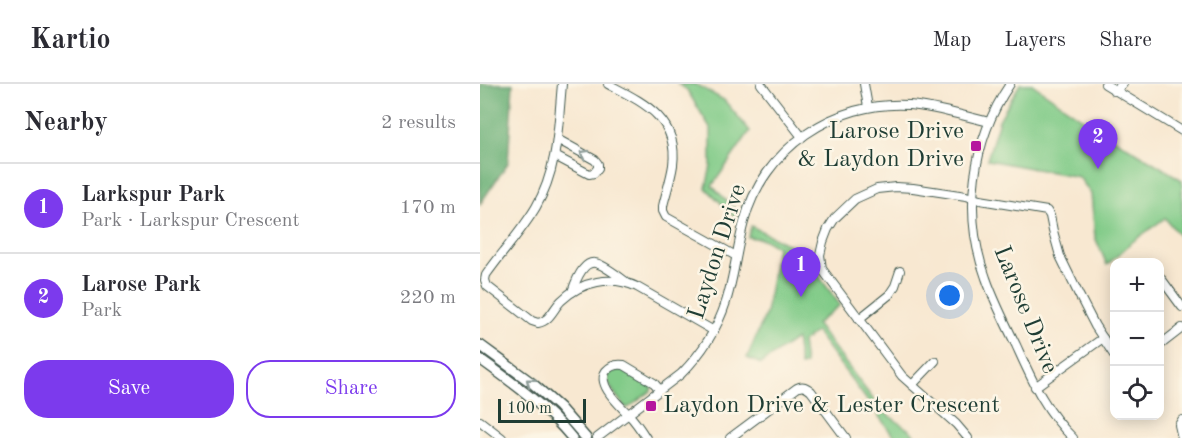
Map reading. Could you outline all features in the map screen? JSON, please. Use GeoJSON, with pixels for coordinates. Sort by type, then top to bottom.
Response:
{"type":"FeatureCollection","features":[{"type":"Feature","properties":{"kind":"main road"},"geometry":{"type":"LineString","coordinates":[[480,345],[532,383],[559,407],[585,438]]}},
{"type":"Feature","properties":{"kind":"main road"},"geometry":{"type":"LineString","coordinates":[[480,359],[529,395],[572,438]]}},
{"type":"Feature","properties":{"kind":"street"},"geometry":{"type":"LineString","coordinates":[[562,84],[555,156],[548,180],[537,206],[485,277],[485,282],[489,288],[532,321],[538,323],[547,319],[562,300],[572,292],[589,284],[615,281],[629,284]]}},
{"type":"Feature","properties":{"kind":"street"},"geometry":{"type":"LineString","coordinates":[[608,84],[652,109],[669,133],[673,145],[674,161],[663,206],[666,217],[736,256]]}},
{"type":"Feature","properties":{"kind":"street"},"geometry":{"type":"LineString","coordinates":[[761,84],[802,137]]}},
{"type":"Feature","properties":{"kind":"street"},"geometry":{"type":"LineString","coordinates":[[864,84],[868,107]]}},
{"type":"Feature","properties":{"kind":"street","name":"Larose Drive"},"geometry":{"type":"LineString","coordinates":[[1010,84],[989,122],[978,158],[973,198],[974,225],[984,271],[1035,387],[1049,411],[1074,438]]}},
{"type":"Feature","properties":{"kind":"street"},"geometry":{"type":"LineString","coordinates":[[1105,84],[1182,131]]}},
{"type":"Feature","properties":{"kind":"street"},"geometry":{"type":"LineString","coordinates":[[1114,91],[1123,84]]}},
{"type":"Feature","properties":{"kind":"street","name":"Laydon Drive"},"geometry":{"type":"LineString","coordinates":[[597,438],[681,374],[703,350],[727,300],[746,214],[756,191],[777,160],[802,137],[836,117],[868,107],[916,106],[989,122]]}},
{"type":"Feature","properties":{"kind":"street"},"geometry":{"type":"LineString","coordinates":[[555,156],[589,174],[594,173],[598,168],[596,161],[557,139]]}},
{"type":"Feature","properties":{"kind":"street"},"geometry":{"type":"LineString","coordinates":[[968,438],[956,424],[901,374],[823,271],[820,262],[821,250],[831,223],[838,214],[860,196],[889,187],[913,188],[1042,210],[1048,213],[1060,256],[1084,306],[1110,349]]}},
{"type":"Feature","properties":{"kind":"street"},"geometry":{"type":"LineString","coordinates":[[572,292],[576,280],[586,266],[595,263],[714,331]]}},
{"type":"Feature","properties":{"kind":"street"},"geometry":{"type":"LineString","coordinates":[[859,319],[889,295],[900,271]]}},
{"type":"Feature","properties":{"kind":"street"},"geometry":{"type":"LineString","coordinates":[[1164,282],[1182,307]]}},
{"type":"Feature","properties":{"kind":"street"},"geometry":{"type":"LineString","coordinates":[[1164,342],[1182,328]]}},
{"type":"Feature","properties":{"kind":"street"},"geometry":{"type":"LineString","coordinates":[[1035,387],[1103,338]]}},
{"type":"Feature","properties":{"kind":"street"},"geometry":{"type":"LineString","coordinates":[[912,385],[935,361]]}},
{"type":"Feature","properties":{"kind":"street"},"geometry":{"type":"LineString","coordinates":[[646,438],[604,385],[604,376],[609,368],[618,365],[626,366],[654,383],[660,390]]}},
{"type":"Feature","properties":{"kind":"street"},"geometry":{"type":"LineString","coordinates":[[730,438],[801,386],[811,391],[846,438]]}},
{"type":"Feature","properties":{"kind":"street"},"geometry":{"type":"LineString","coordinates":[[1182,420],[1179,425],[1182,438]]}},
{"type":"Feature","properties":{"kind":"street"},"geometry":{"type":"LineString","coordinates":[[480,421],[502,438]]}},
{"type":"Feature","properties":{"kind":"green space"},"geometry":{"type":"Polygon","coordinates":[[[480,84],[513,84],[508,163],[480,204],[480,84]]]}},
{"type":"Feature","properties":{"kind":"green space"},"geometry":{"type":"Polygon","coordinates":[[[678,84],[695,84],[724,100],[750,131],[712,186],[738,212],[736,218],[706,188],[711,166],[711,129],[687,90],[678,84]]]}},
{"type":"Feature","properties":{"kind":"green space"},"geometry":{"type":"Polygon","coordinates":[[[1020,84],[1032,84],[1090,124],[1182,180],[1182,239],[1165,218],[1115,258],[1110,258],[1107,265],[1095,237],[1091,194],[1079,177],[987,160],[999,120],[1020,84]]]}},
{"type":"Feature","properties":{"kind":"green space"},"geometry":{"type":"Polygon","coordinates":[[[751,226],[809,252],[821,279],[840,305],[816,324],[882,411],[911,431],[916,438],[895,438],[816,332],[802,342],[805,365],[800,366],[796,339],[761,364],[747,358],[766,313],[777,247],[763,239],[748,237],[751,226]]]}},
{"type":"Feature","properties":{"kind":"green space"},"geometry":{"type":"Polygon","coordinates":[[[622,368],[652,385],[651,391],[628,408],[612,390],[607,378],[613,370],[622,368]]]}},
{"type":"Feature","properties":{"kind":"place","name":"Larose Drive & Laydon Drive"},"geometry":{"type":"Point","coordinates":[976,146]}},
{"type":"Feature","properties":{"kind":"place","name":"Larose Park"},"geometry":{"type":"Point","coordinates":[1098,169]}},
{"type":"Feature","properties":{"kind":"place","name":"Larkspur Park"},"geometry":{"type":"Point","coordinates":[801,297]}},
{"type":"Feature","properties":{"kind":"place","name":"Laydon Drive & Lester Crescent"},"geometry":{"type":"Point","coordinates":[651,406]}}]}
